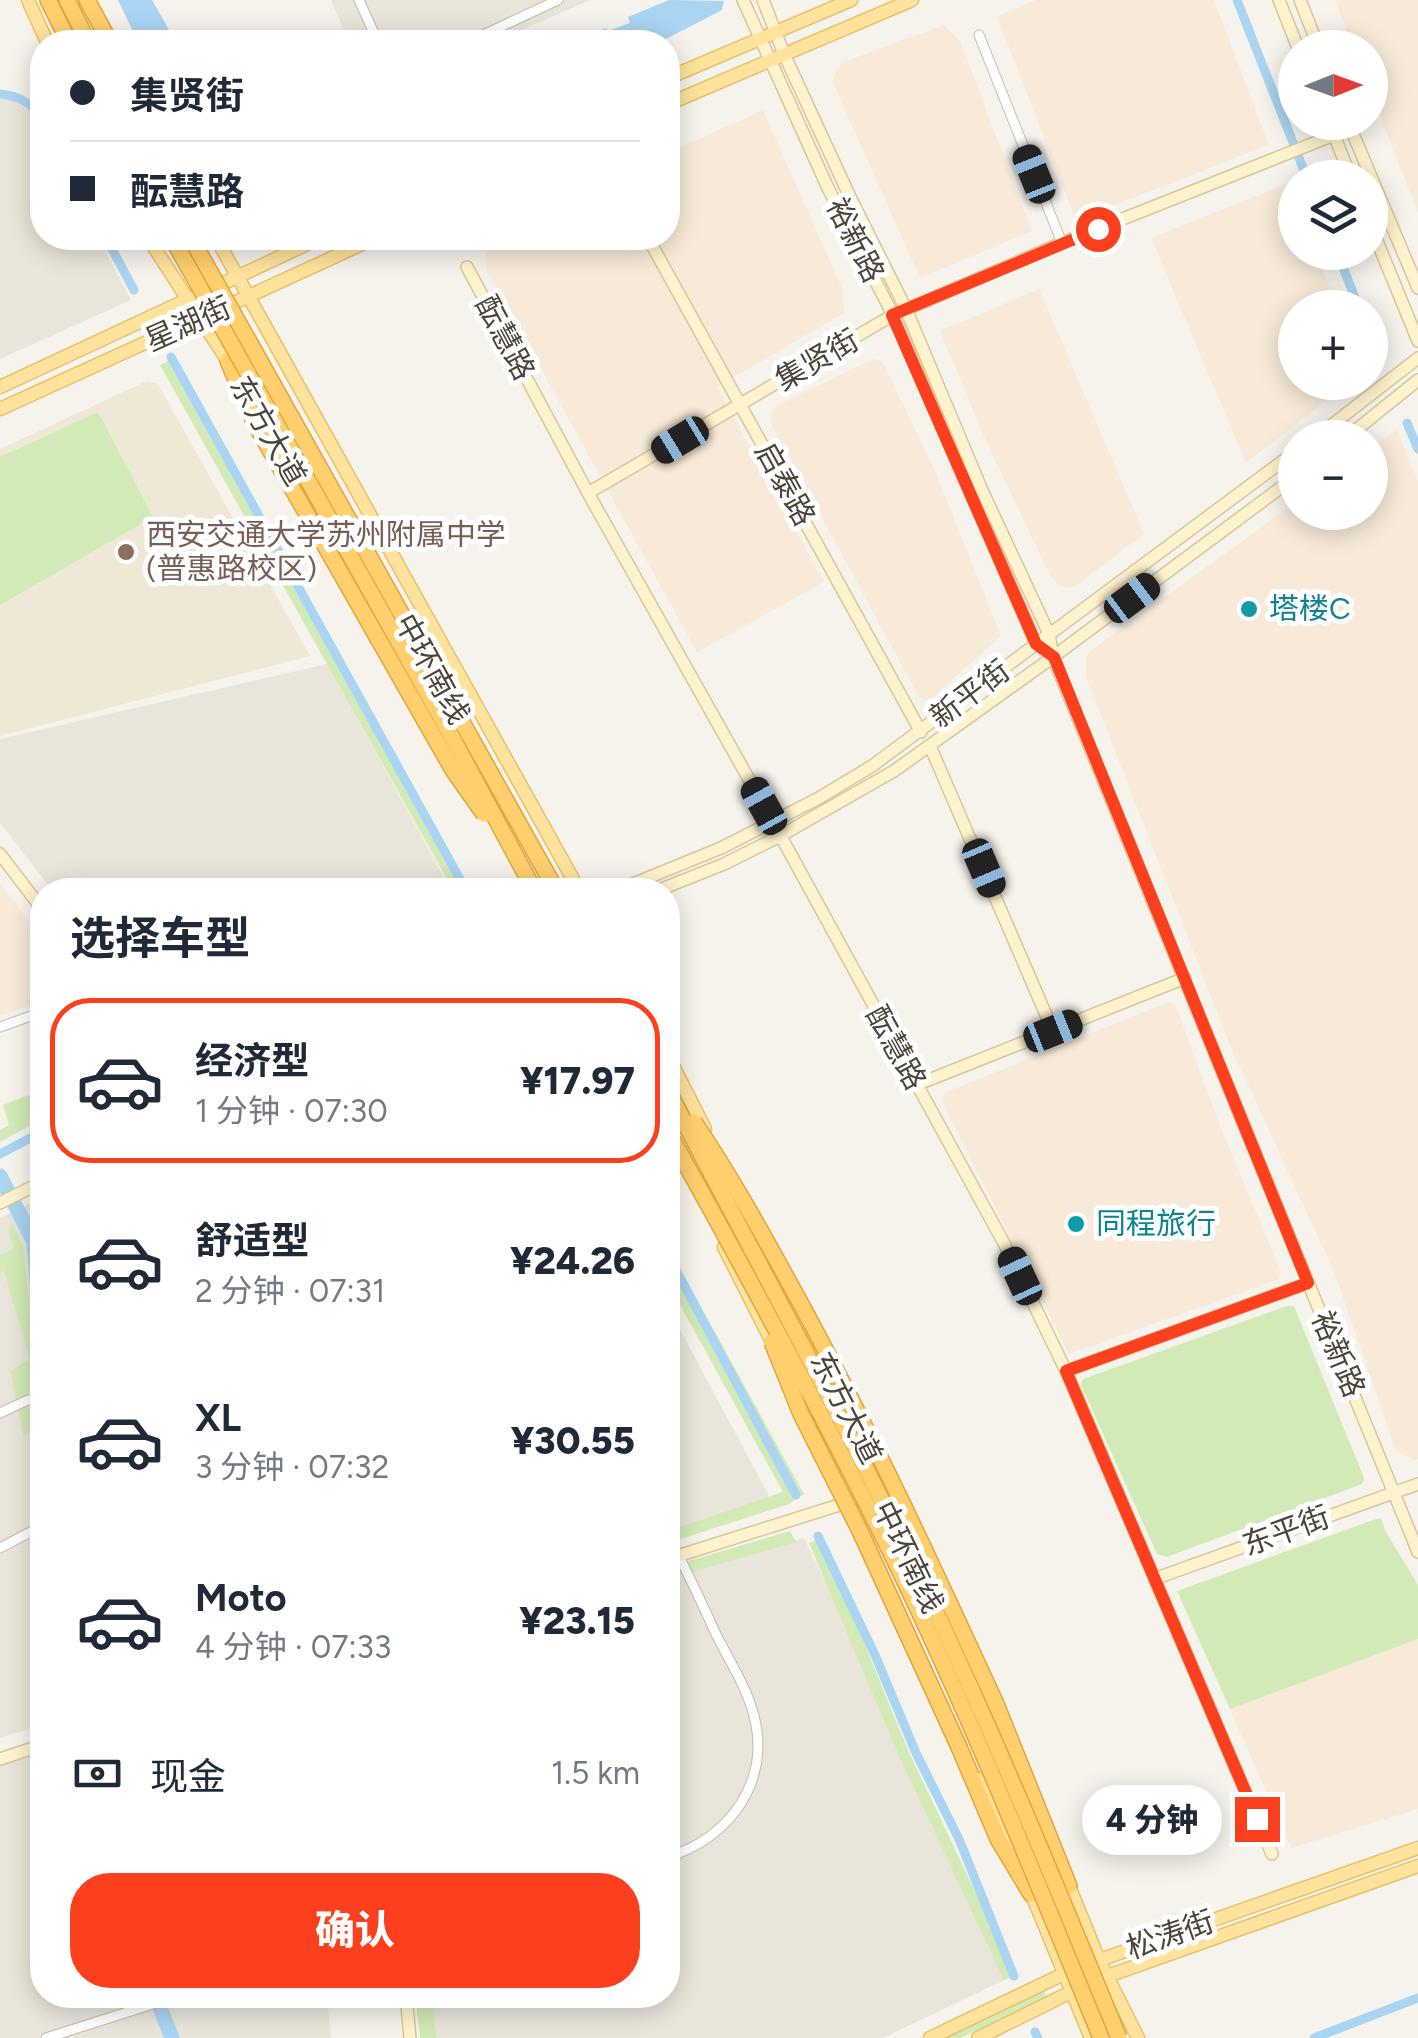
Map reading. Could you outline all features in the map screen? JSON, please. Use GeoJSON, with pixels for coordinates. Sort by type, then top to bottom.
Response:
{"type":"FeatureCollection","features":[{"type":"Feature","properties":{"kind":"highway"},"geometry":{"type":"LineString","coordinates":[[48,0],[63,30]]}},
{"type":"Feature","properties":{"kind":"highway"},"geometry":{"type":"LineString","coordinates":[[67,0],[82,30]]}},
{"type":"Feature","properties":{"kind":"highway"},"geometry":{"type":"LineString","coordinates":[[90,0],[105,30]]}},
{"type":"Feature","properties":{"kind":"highway","name":"中环南线"},"geometry":{"type":"LineString","coordinates":[[179,250],[447,728],[526,878]]}},
{"type":"Feature","properties":{"kind":"highway","name":"中环南线"},"geometry":{"type":"LineString","coordinates":[[198,250],[549,878]]}},
{"type":"Feature","properties":{"kind":"highway"},"geometry":{"type":"LineString","coordinates":[[228,361],[254,422],[330,556],[454,770],[524,872]]}},
{"type":"Feature","properties":{"kind":"highway"},"geometry":{"type":"LineString","coordinates":[[680,1104],[724,1166],[898,1491],[996,1704],[1069,1886]]}},
{"type":"Feature","properties":{"kind":"highway","name":"中环南线"},"geometry":{"type":"LineString","coordinates":[[680,1110],[908,1553],[1000,1751],[1119,2038]]}},
{"type":"Feature","properties":{"kind":"highway","name":"中环南线"},"geometry":{"type":"LineString","coordinates":[[680,1153],[740,1260],[894,1560],[992,1777],[1101,2038]]}},
{"type":"Feature","properties":{"kind":"highway"},"geometry":{"type":"LineString","coordinates":[[740,1260],[800,1414],[860,1531],[998,1838],[1032,1894]]}},
{"type":"Feature","properties":{"kind":"main road"},"geometry":{"type":"LineString","coordinates":[[28,0],[42,30]]}},
{"type":"Feature","properties":{"kind":"main road"},"geometry":{"type":"LineString","coordinates":[[680,73],[851,0]]}},
{"type":"Feature","properties":{"kind":"main road"},"geometry":{"type":"LineString","coordinates":[[680,99],[912,0]]}},
{"type":"Feature","properties":{"kind":"main road","name":"东方大道"},"geometry":{"type":"LineString","coordinates":[[156,250],[228,361],[524,878]]}},
{"type":"Feature","properties":{"kind":"main road","name":"东方大道"},"geometry":{"type":"LineString","coordinates":[[223,250],[571,878]]}},
{"type":"Feature","properties":{"kind":"main road","name":"星湖街"},"geometry":{"type":"LineString","coordinates":[[0,386],[295,250]]}},
{"type":"Feature","properties":{"kind":"main road","name":"星湖街"},"geometry":{"type":"LineString","coordinates":[[0,409],[349,250]]}},
{"type":"Feature","properties":{"kind":"main road","name":"东方大道"},"geometry":{"type":"LineString","coordinates":[[680,1080],[887,1487],[974,1670],[1098,1960],[1138,2038]]}},
{"type":"Feature","properties":{"kind":"main road","name":"东方大道"},"geometry":{"type":"LineString","coordinates":[[680,1166],[852,1500],[1032,1894],[1091,2038]]}},
{"type":"Feature","properties":{"kind":"main road","name":"松涛街"},"geometry":{"type":"LineString","coordinates":[[930,2038],[1098,1960],[1418,1848]]}},
{"type":"Feature","properties":{"kind":"main road","name":"松涛街"},"geometry":{"type":"LineString","coordinates":[[978,2038],[1106,1976],[1418,1866]]}},
{"type":"Feature","properties":{"kind":"street"},"geometry":{"type":"LineString","coordinates":[[359,0],[373,30]]}},
{"type":"Feature","properties":{"kind":"street"},"geometry":{"type":"LineString","coordinates":[[494,30],[558,0]]}},
{"type":"Feature","properties":{"kind":"street","name":"裕新路"},"geometry":{"type":"LineString","coordinates":[[762,0],[906,309],[981,488],[1049,634],[1054,657],[1418,1552]]}},
{"type":"Feature","properties":{"kind":"street"},"geometry":{"type":"LineString","coordinates":[[1279,0],[1291,30]]}},
{"type":"Feature","properties":{"kind":"street"},"geometry":{"type":"LineString","coordinates":[[1300,0],[1312,30]]}},
{"type":"Feature","properties":{"kind":"street","name":"裕新路"},"geometry":{"type":"LineString","coordinates":[[744,2],[828,188],[892,315],[1036,644]]}},
{"type":"Feature","properties":{"kind":"street"},"geometry":{"type":"LineString","coordinates":[[979,36],[1062,243]]}},
{"type":"Feature","properties":{"kind":"street","name":"集贤街"},"geometry":{"type":"LineString","coordinates":[[588,494],[892,315],[1316,140]]}},
{"type":"Feature","properties":{"kind":"street"},"geometry":{"type":"LineString","coordinates":[[1356,140],[1418,288]]}},
{"type":"Feature","properties":{"kind":"street","name":"启泰路"},"geometry":{"type":"LineString","coordinates":[[655,250],[921,732]]}},
{"type":"Feature","properties":{"kind":"street","name":"酝慧路"},"geometry":{"type":"LineString","coordinates":[[468,267],[588,494],[1005,1245],[1066,1371],[1272,1854]]}},
{"type":"Feature","properties":{"kind":"street"},"geometry":{"type":"LineString","coordinates":[[1388,268],[1418,341]]}},
{"type":"Feature","properties":{"kind":"street"},"geometry":{"type":"LineString","coordinates":[[1338,420],[1418,358]]}},
{"type":"Feature","properties":{"kind":"street"},"geometry":{"type":"LineString","coordinates":[[1368,420],[1418,380]]}},
{"type":"Feature","properties":{"kind":"street","name":"新平街"},"geometry":{"type":"LineString","coordinates":[[647,878],[721,848],[872,766],[1278,465]]}},
{"type":"Feature","properties":{"kind":"street","name":"新平街"},"geometry":{"type":"LineString","coordinates":[[680,882],[780,836],[894,772],[1278,491]]}},
{"type":"Feature","properties":{"kind":"street"},"geometry":{"type":"LineString","coordinates":[[1036,644],[1054,657]]}},
{"type":"Feature","properties":{"kind":"street"},"geometry":{"type":"LineString","coordinates":[[930,746],[1053,1031]]}},
{"type":"Feature","properties":{"kind":"street"},"geometry":{"type":"LineString","coordinates":[[0,854],[30,893]]}},
{"type":"Feature","properties":{"kind":"street"},"geometry":{"type":"LineString","coordinates":[[916,1086],[1185,978]]}},
{"type":"Feature","properties":{"kind":"street"},"geometry":{"type":"LineString","coordinates":[[0,1026],[30,1016]]}},
{"type":"Feature","properties":{"kind":"street"},"geometry":{"type":"LineString","coordinates":[[0,1203],[30,1188]]}},
{"type":"Feature","properties":{"kind":"street"},"geometry":{"type":"LineString","coordinates":[[1066,1371],[1308,1283]]}},
{"type":"Feature","properties":{"kind":"street"},"geometry":{"type":"LineString","coordinates":[[0,1413],[30,1400]]}},
{"type":"Feature","properties":{"kind":"street","name":"东平街"},"geometry":{"type":"LineString","coordinates":[[1154,1579],[1418,1484]]}},
{"type":"Feature","properties":{"kind":"street"},"geometry":{"type":"LineString","coordinates":[[680,1555],[887,1487]]}},
{"type":"Feature","properties":{"kind":"street"},"geometry":{"type":"LineString","coordinates":[[0,1548],[30,1532]]}},
{"type":"Feature","properties":{"kind":"street"},"geometry":{"type":"LineString","coordinates":[[680,1570],[750,1705],[758,1752],[752,1784],[737,1812],[712,1836],[680,1852]]}},
{"type":"Feature","properties":{"kind":"street"},"geometry":{"type":"LineString","coordinates":[[0,1759],[30,1749]]}},
{"type":"Feature","properties":{"kind":"street"},"geometry":{"type":"LineString","coordinates":[[46,2038],[140,2008]]}},
{"type":"Feature","properties":{"kind":"street"},"geometry":{"type":"LineString","coordinates":[[407,2008],[410,2038]]}},
{"type":"Feature","properties":{"kind":"shaded area"},"geometry":{"type":"Polygon","coordinates":[[[331,0],[590,0],[522,30],[344,30],[331,0]]]}},
{"type":"Feature","properties":{"kind":"shaded area"},"geometry":{"type":"Polygon","coordinates":[[[1036,0],[1214,0],[1269,145],[1076,220],[997,16],[1036,0]]]}},
{"type":"Feature","properties":{"kind":"shaded area"},"geometry":{"type":"Polygon","coordinates":[[[1335,0],[1418,0],[1418,213],[1388,136],[1388,30],[1346,30],[1335,0]]]}},
{"type":"Feature","properties":{"kind":"shaded area"},"geometry":{"type":"Polygon","coordinates":[[[944,25],[960,41],[1032,231],[920,278],[832,81],[841,63],[944,25]]]}},
{"type":"Feature","properties":{"kind":"shaded area"},"geometry":{"type":"Polygon","coordinates":[[[0,92],[30,111],[30,250],[105,250],[131,300],[0,359],[0,92]]]}},
{"type":"Feature","properties":{"kind":"shaded area"},"geometry":{"type":"Polygon","coordinates":[[[763,110],[843,290],[844,313],[717,387],[824,582],[697,652],[487,271],[486,250],[680,250],[680,148],[763,110]]]}},
{"type":"Feature","properties":{"kind":"shaded area"},"geometry":{"type":"Polygon","coordinates":[[[1278,188],[1278,270],[1322,270],[1331,290],[1278,290],[1278,400],[1327,400],[1301,420],[1278,420],[1278,438],[1246,463],[1151,238],[1278,188]]]}},
{"type":"Feature","properties":{"kind":"shaded area"},"geometry":{"type":"Polygon","coordinates":[[[1039,289],[1144,534],[1069,588],[1051,577],[986,441],[940,331],[1039,289]]]}},
{"type":"Feature","properties":{"kind":"shaded area"},"geometry":{"type":"Polygon","coordinates":[[[873,359],[884,365],[936,473],[1001,636],[928,701],[919,697],[771,423],[776,406],[873,359]]]}},
{"type":"Feature","properties":{"kind":"shaded area","name":"西安交通大学苏州附属中学 (普惠路校区)"},"geometry":{"type":"Polygon","coordinates":[[[147,381],[158,384],[310,656],[0,736],[0,449],[147,381]]]}},
{"type":"Feature","properties":{"kind":"shaded area"},"geometry":{"type":"Polygon","coordinates":[[[1397,429],[1418,481],[1415,1460],[1396,1451],[1335,1274],[1232,1050],[1086,677],[1086,656],[1093,649],[1278,515],[1278,530],[1388,530],[1388,435],[1397,429]]]}},
{"type":"Feature","properties":{"kind":"shaded area"},"geometry":{"type":"Polygon","coordinates":[[[327,664],[444,878],[43,878],[0,823],[0,739],[327,664]]]}},
{"type":"Feature","properties":{"kind":"shaded area"},"geometry":{"type":"Polygon","coordinates":[[[0,883],[30,923],[30,1005],[0,1016],[0,883]]]}},
{"type":"Feature","properties":{"kind":"shaded area"},"geometry":{"type":"Polygon","coordinates":[[[1169,1002],[1175,1004],[1281,1272],[1279,1279],[1069,1354],[943,1103],[944,1093],[1169,1002]]]}},
{"type":"Feature","properties":{"kind":"shaded area"},"geometry":{"type":"Polygon","coordinates":[[[30,1204],[30,1729],[0,1738],[0,1218],[30,1204]]]}},
{"type":"Feature","properties":{"kind":"shaded area"},"geometry":{"type":"Polygon","coordinates":[[[680,1329],[767,1492],[770,1505],[680,1533],[680,1329]]]}},
{"type":"Feature","properties":{"kind":"shaded area"},"geometry":{"type":"Polygon","coordinates":[[[804,1538],[934,1810],[1004,1980],[883,2038],[428,2038],[425,2008],[680,2008],[680,1570],[804,1538]]]}},
{"type":"Feature","properties":{"kind":"shaded area"},"geometry":{"type":"Polygon","coordinates":[[[1418,1639],[1418,1809],[1291,1848],[1230,1709],[1418,1639]]]}},
{"type":"Feature","properties":{"kind":"shaded area"},"geometry":{"type":"Polygon","coordinates":[[[30,1754],[30,2008],[328,2008],[331,2038],[0,2038],[0,1765],[30,1754]]]}},
{"type":"Feature","properties":{"kind":"green space"},"geometry":{"type":"Polygon","coordinates":[[[168,361],[454,878],[446,878],[160,365],[168,361]]]}},
{"type":"Feature","properties":{"kind":"green space"},"geometry":{"type":"Polygon","coordinates":[[[98,412],[153,517],[0,605],[0,457],[98,412]]]}},
{"type":"Feature","properties":{"kind":"green space"},"geometry":{"type":"Polygon","coordinates":[[[30,1095],[30,1126],[0,1142],[0,1130],[9,1125],[3,1105],[30,1095]]]}},
{"type":"Feature","properties":{"kind":"green space"},"geometry":{"type":"Polygon","coordinates":[[[12,1224],[23,1246],[30,1310],[30,1359],[4,1271],[0,1272],[0,1256],[14,1248],[8,1230],[12,1224]]]}},
{"type":"Feature","properties":{"kind":"green space"},"geometry":{"type":"Polygon","coordinates":[[[680,1269],[804,1494],[789,1504],[680,1539],[680,1527],[783,1492],[680,1305],[680,1269]]]}},
{"type":"Feature","properties":{"kind":"green space"},"geometry":{"type":"Polygon","coordinates":[[[1294,1306],[1364,1478],[1362,1484],[1167,1557],[1157,1554],[1081,1385],[1083,1379],[1294,1306]]]}},
{"type":"Feature","properties":{"kind":"green space"},"geometry":{"type":"Polygon","coordinates":[[[30,1359],[30,1433],[23,1436],[11,1371],[30,1359]]]}},
{"type":"Feature","properties":{"kind":"green space"},"geometry":{"type":"Polygon","coordinates":[[[1381,1519],[1418,1585],[1418,1639],[1230,1709],[1177,1591],[1381,1519]]]}},
{"type":"Feature","properties":{"kind":"green space"},"geometry":{"type":"Polygon","coordinates":[[[790,1531],[796,1542],[680,1576],[680,1563],[790,1531]]]}},
{"type":"Feature","properties":{"kind":"green space"},"geometry":{"type":"Polygon","coordinates":[[[821,1538],[908,1750],[1015,1976],[1004,1980],[900,1758],[809,1543],[821,1538]]]}},
{"type":"Feature","properties":{"kind":"green space"},"geometry":{"type":"Polygon","coordinates":[[[1043,1989],[1046,1996],[961,2038],[941,2038],[1043,1989]]]}},
{"type":"Feature","properties":{"kind":"green space"},"geometry":{"type":"Polygon","coordinates":[[[417,2008],[433,2008],[437,2038],[420,2038],[417,2008]]]}},
{"type":"Feature","properties":{"kind":"water"},"geometry":{"type":"Polygon","coordinates":[[[118,0],[152,0],[169,30],[132,30],[118,0]]]}},
{"type":"Feature","properties":{"kind":"water"},"geometry":{"type":"Polygon","coordinates":[[[669,0],[724,1],[722,10],[680,32],[611,30],[630,23],[628,17],[669,0]]]}},
{"type":"Feature","properties":{"kind":"waterway"},"geometry":{"type":"LineString","coordinates":[[1237,0],[1300,160]]}},
{"type":"Feature","properties":{"kind":"waterway"},"geometry":{"type":"LineString","coordinates":[[0,94],[30,105]]}},
{"type":"Feature","properties":{"kind":"waterway"},"geometry":{"type":"LineString","coordinates":[[112,250],[134,290]]}},
{"type":"Feature","properties":{"kind":"waterway"},"geometry":{"type":"LineString","coordinates":[[1344,270],[1352,290]]}},
{"type":"Feature","properties":{"kind":"waterway"},"geometry":{"type":"LineString","coordinates":[[171,357],[459,878]]}},
{"type":"Feature","properties":{"kind":"waterway"},"geometry":{"type":"LineString","coordinates":[[1407,423],[1418,449]]}},
{"type":"Feature","properties":{"kind":"waterway"},"geometry":{"type":"LineString","coordinates":[[0,1154],[30,1138]]}},
{"type":"Feature","properties":{"kind":"waterway"},"geometry":{"type":"LineString","coordinates":[[0,1176],[30,1234]]}},
{"type":"Feature","properties":{"kind":"waterway"},"geometry":{"type":"LineString","coordinates":[[680,1278],[796,1495]]}},
{"type":"Feature","properties":{"kind":"waterway"},"geometry":{"type":"LineString","coordinates":[[818,1536],[959,1839],[1014,1976]]}},
{"type":"Feature","properties":{"kind":"waterway"},"geometry":{"type":"LineString","coordinates":[[1314,2038],[1418,1998]]}},
{"type":"Feature","properties":{"kind":"waterway"},"geometry":{"type":"LineString","coordinates":[[160,2008],[172,2038]]}},
{"type":"Feature","properties":{"kind":"waterway"},"geometry":{"type":"LineString","coordinates":[[1035,2032],[1038,2038]]}},
{"type":"Feature","properties":{"kind":"place","name":"西安交通大学苏州附属中学 (普惠路校区)"},"geometry":{"type":"Point","coordinates":[126,552]}},
{"type":"Feature","properties":{"kind":"place","name":"塔楼C"},"geometry":{"type":"Point","coordinates":[1249,609]}},
{"type":"Feature","properties":{"kind":"place","name":"同程旅行"},"geometry":{"type":"Point","coordinates":[1076,1224]}},
{"type":"Feature","properties":{"kind":"route"},"geometry":{"type":"LineString","coordinates":[[1098,229],[892,315],[1036,644],[1054,657],[1308,1283],[1066,1371],[1257,1819]]}}]}
